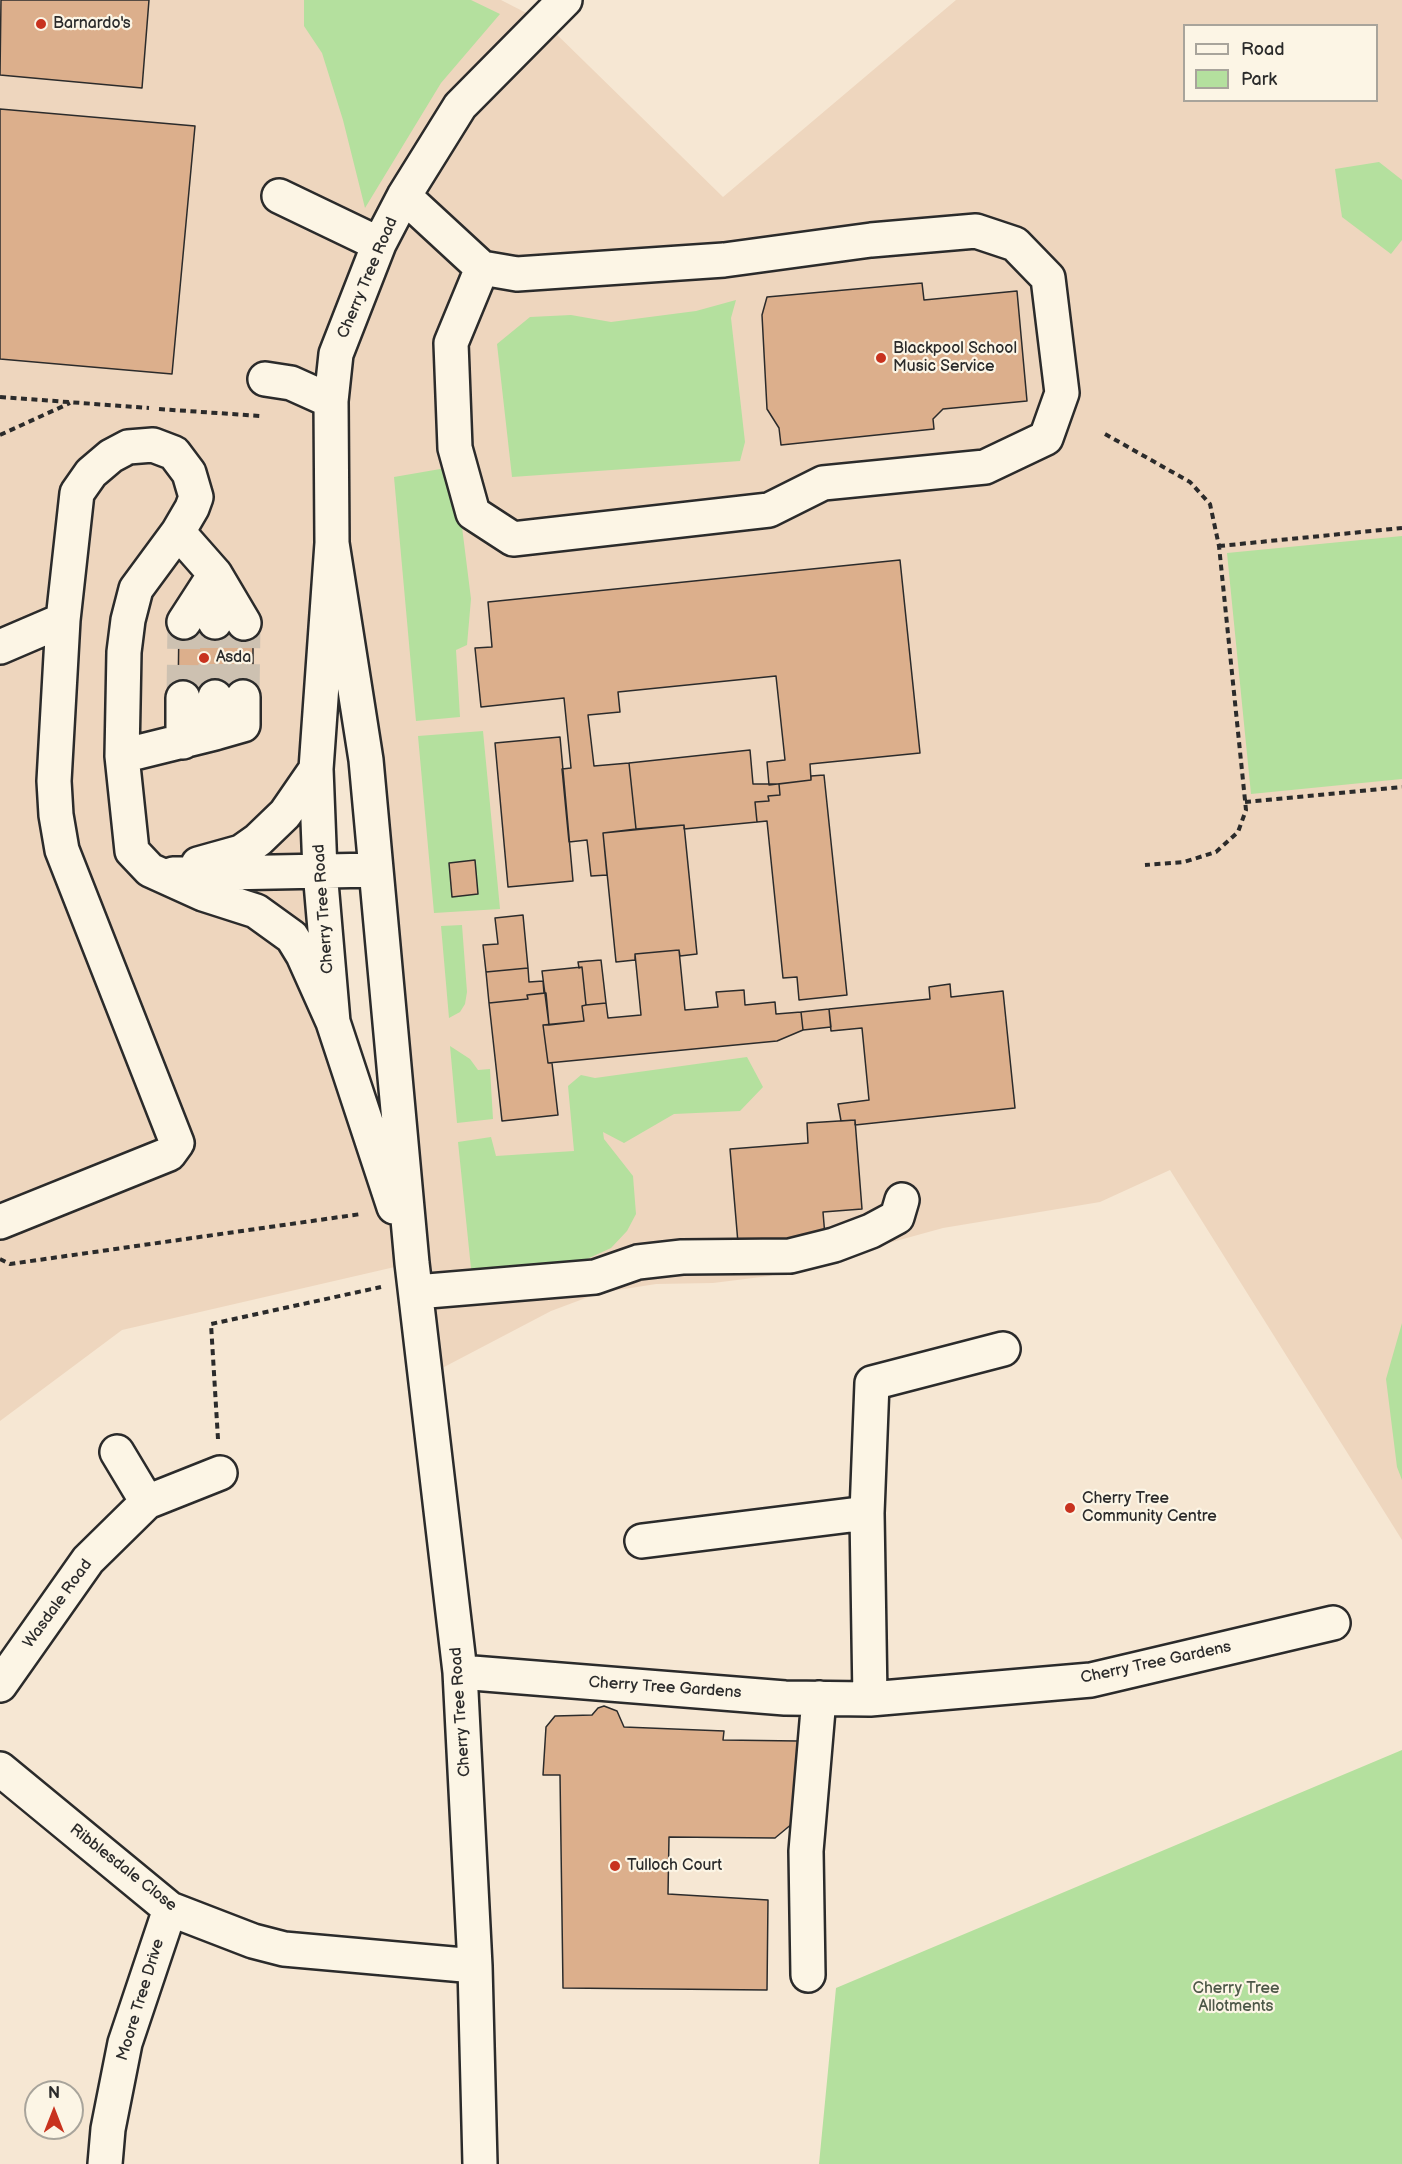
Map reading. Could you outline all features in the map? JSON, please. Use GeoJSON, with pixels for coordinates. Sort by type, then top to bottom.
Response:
{"type":"FeatureCollection","features":[{"type":"Feature","properties":{"kind":"street","name":"Cherry Tree Road"},"geometry":{"type":"LineString","coordinates":[[414,1278],[333,1022],[321,882],[316,769],[332,543],[331,400],[336,354],[379,244],[404,196],[460,106],[565,0]]}},
{"type":"Feature","properties":{"kind":"street"},"geometry":{"type":"LineString","coordinates":[[279,196],[379,244]]}},
{"type":"Feature","properties":{"kind":"street"},"geometry":{"type":"LineString","coordinates":[[404,196],[482,268],[517,274],[611,270],[724,260],[871,240],[976,231],[1015,244],[1048,278],[1062,393],[1047,438],[985,467],[823,483],[769,510],[513,539],[473,513],[456,448],[451,343],[482,268]]}},
{"type":"Feature","properties":{"kind":"street"},"geometry":{"type":"LineString","coordinates":[[265,379],[291,383],[331,400]]}},
{"type":"Feature","properties":{"kind":"street"},"geometry":{"type":"LineString","coordinates":[[0,1222],[169,1154],[177,1143],[62,850],[56,814],[54,781],[63,620],[77,494],[91,473],[111,456],[128,447],[163,446],[174,453],[189,473],[196,497],[178,532],[136,589],[128,620],[124,652],[122,756],[132,851],[146,866],[159,874],[203,894],[256,911],[292,937],[303,955],[333,1022]]}},
{"type":"Feature","properties":{"kind":"street"},"geometry":{"type":"LineString","coordinates":[[178,532],[215,574],[214,622]]}},
{"type":"Feature","properties":{"kind":"street","name":"Cherry Tree Road"},"geometry":{"type":"LineString","coordinates":[[332,543],[366,760],[414,1278],[460,1672],[475,1966],[480,2164]]}},
{"type":"Feature","properties":{"kind":"street"},"geometry":{"type":"LineString","coordinates":[[0,647],[63,620]]}},
{"type":"Feature","properties":{"kind":"street"},"geometry":{"type":"LineString","coordinates":[[122,756],[183,742],[215,734],[214,697],[183,742]]}},
{"type":"Feature","properties":{"kind":"street"},"geometry":{"type":"LineString","coordinates":[[159,874],[242,852],[285,814],[316,769]]}},
{"type":"Feature","properties":{"kind":"street"},"geometry":{"type":"LineString","coordinates":[[159,874],[223,875],[321,882]]}},
{"type":"Feature","properties":{"kind":"street"},"geometry":{"type":"LineString","coordinates":[[203,894],[321,882],[376,881]]}},
{"type":"Feature","properties":{"kind":"street"},"geometry":{"type":"LineString","coordinates":[[414,1278],[596,1277],[638,1262],[682,1257],[790,1256],[834,1245],[871,1232],[897,1216],[902,1200]]}},
{"type":"Feature","properties":{"kind":"street"},"geometry":{"type":"LineString","coordinates":[[870,1699],[867,1513],[872,1383],[1003,1349]]}},
{"type":"Feature","properties":{"kind":"street"},"geometry":{"type":"LineString","coordinates":[[117,1452],[147,1502]]}},
{"type":"Feature","properties":{"kind":"street","name":"Wasdale Road"},"geometry":{"type":"LineString","coordinates":[[0,1685],[88,1560],[147,1502],[220,1473]]}},
{"type":"Feature","properties":{"kind":"street"},"geometry":{"type":"LineString","coordinates":[[642,1541],[867,1513]]}},
{"type":"Feature","properties":{"kind":"street","name":"Cherry Tree Gardens"},"geometry":{"type":"LineString","coordinates":[[460,1672],[819,1698],[870,1699],[1091,1680],[1333,1623]]}},
{"type":"Feature","properties":{"kind":"street"},"geometry":{"type":"LineString","coordinates":[[808,1975],[806,1851],[819,1698]]}},
{"type":"Feature","properties":{"kind":"street","name":"Ribblesdale Close"},"geometry":{"type":"LineString","coordinates":[[0,1769],[170,1909],[254,1941],[284,1949],[475,1966]]}},
{"type":"Feature","properties":{"kind":"street","name":"Moore Tree Drive"},"geometry":{"type":"LineString","coordinates":[[105,2164],[108,2129],[125,2043],[170,1909]]}},
{"type":"Feature","properties":{"kind":"path"},"geometry":{"type":"LineString","coordinates":[[0,398],[272,417]]}},
{"type":"Feature","properties":{"kind":"path"},"geometry":{"type":"LineString","coordinates":[[0,435],[71,402]]}},
{"type":"Feature","properties":{"kind":"path"},"geometry":{"type":"LineString","coordinates":[[1105,434],[1190,482],[1210,504],[1219,546],[1246,810],[1238,832],[1216,852],[1184,862],[1145,865]]}},
{"type":"Feature","properties":{"kind":"path"},"geometry":{"type":"LineString","coordinates":[[1219,546],[1402,528]]}},
{"type":"Feature","properties":{"kind":"path"},"geometry":{"type":"LineString","coordinates":[[1245,802],[1402,787]]}},
{"type":"Feature","properties":{"kind":"path"},"geometry":{"type":"LineString","coordinates":[[0,1259],[10,1264],[394,1209]]}},
{"type":"Feature","properties":{"kind":"path"},"geometry":{"type":"LineString","coordinates":[[220,1473],[211,1324],[414,1278]]}},
{"type":"Feature","properties":{"kind":"shaded area"},"geometry":{"type":"Polygon","coordinates":[[[0,0],[501,0],[544,22],[723,197],[956,0],[1402,0],[1402,1540],[1170,1170],[1100,1202],[943,1228],[769,1276],[713,1283],[656,1284],[599,1293],[551,1311],[425,1377],[412,1263],[122,1330],[0,1421],[0,0]],[[333,547],[325,945],[411,1259],[333,547]]]}},
{"type":"Feature","properties":{"kind":"green space"},"geometry":{"type":"Polygon","coordinates":[[[304,0],[471,0],[500,14],[441,83],[365,208],[343,120],[322,53],[304,26],[304,0]]]}},
{"type":"Feature","properties":{"kind":"green space"},"geometry":{"type":"Polygon","coordinates":[[[1379,162],[1402,180],[1402,240],[1391,254],[1342,217],[1335,169],[1379,162]]]}},
{"type":"Feature","properties":{"kind":"green space"},"geometry":{"type":"Polygon","coordinates":[[[736,300],[731,318],[745,442],[740,461],[512,477],[497,344],[530,317],[571,315],[611,322],[696,311],[736,300]]]}},
{"type":"Feature","properties":{"kind":"green space"},"geometry":{"type":"Polygon","coordinates":[[[446,468],[450,499],[462,527],[471,599],[467,645],[456,650],[460,717],[416,721],[394,477],[446,468]]]}},
{"type":"Feature","properties":{"kind":"green space"},"geometry":{"type":"Polygon","coordinates":[[[1402,536],[1402,779],[1251,794],[1227,553],[1402,536]]]}},
{"type":"Feature","properties":{"kind":"green space"},"geometry":{"type":"Polygon","coordinates":[[[483,731],[500,909],[434,913],[418,736],[483,731]]]}},
{"type":"Feature","properties":{"kind":"green space"},"geometry":{"type":"Polygon","coordinates":[[[462,925],[467,992],[465,1004],[460,1012],[449,1018],[441,926],[462,925]]]}},
{"type":"Feature","properties":{"kind":"green space"},"geometry":{"type":"Polygon","coordinates":[[[450,1046],[470,1059],[478,1070],[490,1069],[493,1119],[457,1123],[450,1046]]]}},
{"type":"Feature","properties":{"kind":"green space"},"geometry":{"type":"Polygon","coordinates":[[[747,1057],[763,1087],[740,1111],[674,1114],[624,1143],[603,1132],[604,1139],[633,1176],[636,1214],[627,1231],[611,1248],[585,1260],[547,1270],[472,1278],[458,1142],[491,1137],[496,1156],[574,1151],[568,1086],[581,1075],[595,1078],[747,1057]]]}},
{"type":"Feature","properties":{"kind":"green space"},"geometry":{"type":"Polygon","coordinates":[[[1402,1323],[1402,1480],[1397,1467],[1386,1379],[1402,1323]]]}},
{"type":"Feature","properties":{"kind":"green space","name":"Cherry Tree Allotments"},"geometry":{"type":"Polygon","coordinates":[[[1402,1750],[1402,2164],[819,2164],[836,1988],[1402,1750]]]}},
{"type":"Feature","properties":{"kind":"building"},"geometry":{"type":"Polygon","coordinates":[[[1,0],[149,0],[142,88],[0,75],[1,0]]]}},
{"type":"Feature","properties":{"kind":"building"},"geometry":{"type":"Polygon","coordinates":[[[0,109],[195,126],[172,374],[0,359],[0,109]]]}},
{"type":"Feature","properties":{"kind":"building"},"geometry":{"type":"Polygon","coordinates":[[[922,283],[924,300],[1017,291],[1027,401],[943,409],[933,419],[934,429],[781,445],[779,428],[767,409],[762,315],[767,297],[922,283]]]}},
{"type":"Feature","properties":{"kind":"building"},"geometry":{"type":"Polygon","coordinates":[[[900,560],[920,753],[810,764],[811,780],[769,785],[767,762],[785,760],[776,676],[618,692],[620,712],[588,715],[594,766],[629,763],[636,829],[603,833],[607,875],[591,876],[587,840],[569,842],[562,769],[571,768],[564,698],[481,707],[475,648],[492,647],[488,602],[900,560]]]}},
{"type":"Feature","properties":{"kind":"building"},"geometry":{"type":"Polygon","coordinates":[[[179,622],[253,623],[253,698],[178,697],[179,622]]]}},
{"type":"Feature","properties":{"kind":"building"},"geometry":{"type":"Polygon","coordinates":[[[560,737],[573,881],[508,887],[495,743],[560,737]]]}},
{"type":"Feature","properties":{"kind":"building"},"geometry":{"type":"Polygon","coordinates":[[[750,750],[753,784],[779,784],[780,795],[768,796],[769,801],[755,802],[757,822],[684,829],[684,825],[636,829],[629,763],[750,750]]]}},
{"type":"Feature","properties":{"kind":"building"},"geometry":{"type":"Polygon","coordinates":[[[824,775],[847,995],[799,1000],[797,977],[783,978],[767,821],[757,822],[755,802],[769,801],[768,796],[780,795],[779,784],[811,780],[811,776],[824,775]]]}},
{"type":"Feature","properties":{"kind":"building"},"geometry":{"type":"Polygon","coordinates":[[[684,825],[697,954],[680,956],[679,950],[635,954],[635,960],[616,962],[603,833],[684,825]]]}},
{"type":"Feature","properties":{"kind":"building"},"geometry":{"type":"Polygon","coordinates":[[[475,860],[478,894],[452,897],[449,863],[475,860]]]}},
{"type":"Feature","properties":{"kind":"building"},"geometry":{"type":"Polygon","coordinates":[[[523,915],[528,968],[486,972],[483,945],[498,944],[495,918],[523,915]]]}},
{"type":"Feature","properties":{"kind":"building"},"geometry":{"type":"Polygon","coordinates":[[[679,950],[685,1010],[718,1007],[716,992],[744,990],[745,1005],[775,1002],[776,1014],[801,1012],[803,1030],[777,1041],[548,1063],[543,1025],[584,1021],[582,1006],[586,1005],[606,1003],[608,1018],[641,1015],[635,954],[679,950]]]}},
{"type":"Feature","properties":{"kind":"building"},"geometry":{"type":"Polygon","coordinates":[[[601,960],[606,1003],[586,1005],[582,967],[579,968],[578,962],[601,960]]]}},
{"type":"Feature","properties":{"kind":"building"},"geometry":{"type":"Polygon","coordinates":[[[582,967],[586,1005],[582,1006],[584,1021],[549,1025],[542,971],[582,967]]]}},
{"type":"Feature","properties":{"kind":"building"},"geometry":{"type":"Polygon","coordinates":[[[528,968],[529,982],[543,981],[544,993],[527,995],[528,999],[489,1003],[486,972],[528,968]]]}},
{"type":"Feature","properties":{"kind":"building"},"geometry":{"type":"Polygon","coordinates":[[[950,984],[951,997],[1003,991],[1015,1108],[855,1125],[855,1120],[841,1121],[838,1104],[869,1100],[862,1028],[831,1031],[829,1009],[930,999],[929,987],[950,984]]]}},
{"type":"Feature","properties":{"kind":"building"},"geometry":{"type":"Polygon","coordinates":[[[546,993],[549,1025],[543,1025],[548,1063],[552,1063],[558,1115],[502,1121],[489,1003],[528,999],[527,995],[546,993]]]}},
{"type":"Feature","properties":{"kind":"building"},"geometry":{"type":"Polygon","coordinates":[[[829,1009],[831,1027],[803,1030],[801,1012],[829,1009]]]}},
{"type":"Feature","properties":{"kind":"building"},"geometry":{"type":"Polygon","coordinates":[[[855,1120],[862,1209],[823,1212],[825,1236],[738,1243],[730,1149],[808,1143],[807,1123],[855,1120]]]}},
{"type":"Feature","properties":{"kind":"building","name":"Tulloch Court"},"geometry":{"type":"Polygon","coordinates":[[[604,1706],[617,1711],[624,1727],[724,1731],[723,1740],[798,1741],[793,1823],[775,1838],[669,1837],[668,1894],[768,1900],[767,1990],[563,1988],[560,1775],[543,1775],[546,1727],[555,1716],[592,1715],[598,1708],[604,1706]]]}},
{"type":"Feature","properties":{"kind":"tunnel"},"geometry":{"type":"LineString","coordinates":[[183,698],[184,622]]}},
{"type":"Feature","properties":{"kind":"tunnel"},"geometry":{"type":"LineString","coordinates":[[215,622],[215,697]]}},
{"type":"Feature","properties":{"kind":"tunnel"},"geometry":{"type":"LineString","coordinates":[[243,697],[244,623]]}},
{"type":"Feature","properties":{"kind":"place","name":"Barnardo's"},"geometry":{"type":"Point","coordinates":[41,24]}},
{"type":"Feature","properties":{"kind":"place","name":"Blackpool School Music Service"},"geometry":{"type":"Point","coordinates":[881,358]}},
{"type":"Feature","properties":{"kind":"place","name":"Asda"},"geometry":{"type":"Point","coordinates":[204,658]}},
{"type":"Feature","properties":{"kind":"place","name":"Cherry Tree Community Centre"},"geometry":{"type":"Point","coordinates":[1070,1508]}},
{"type":"Feature","properties":{"kind":"place","name":"Tulloch Court"},"geometry":{"type":"Point","coordinates":[615,1866]}}]}
